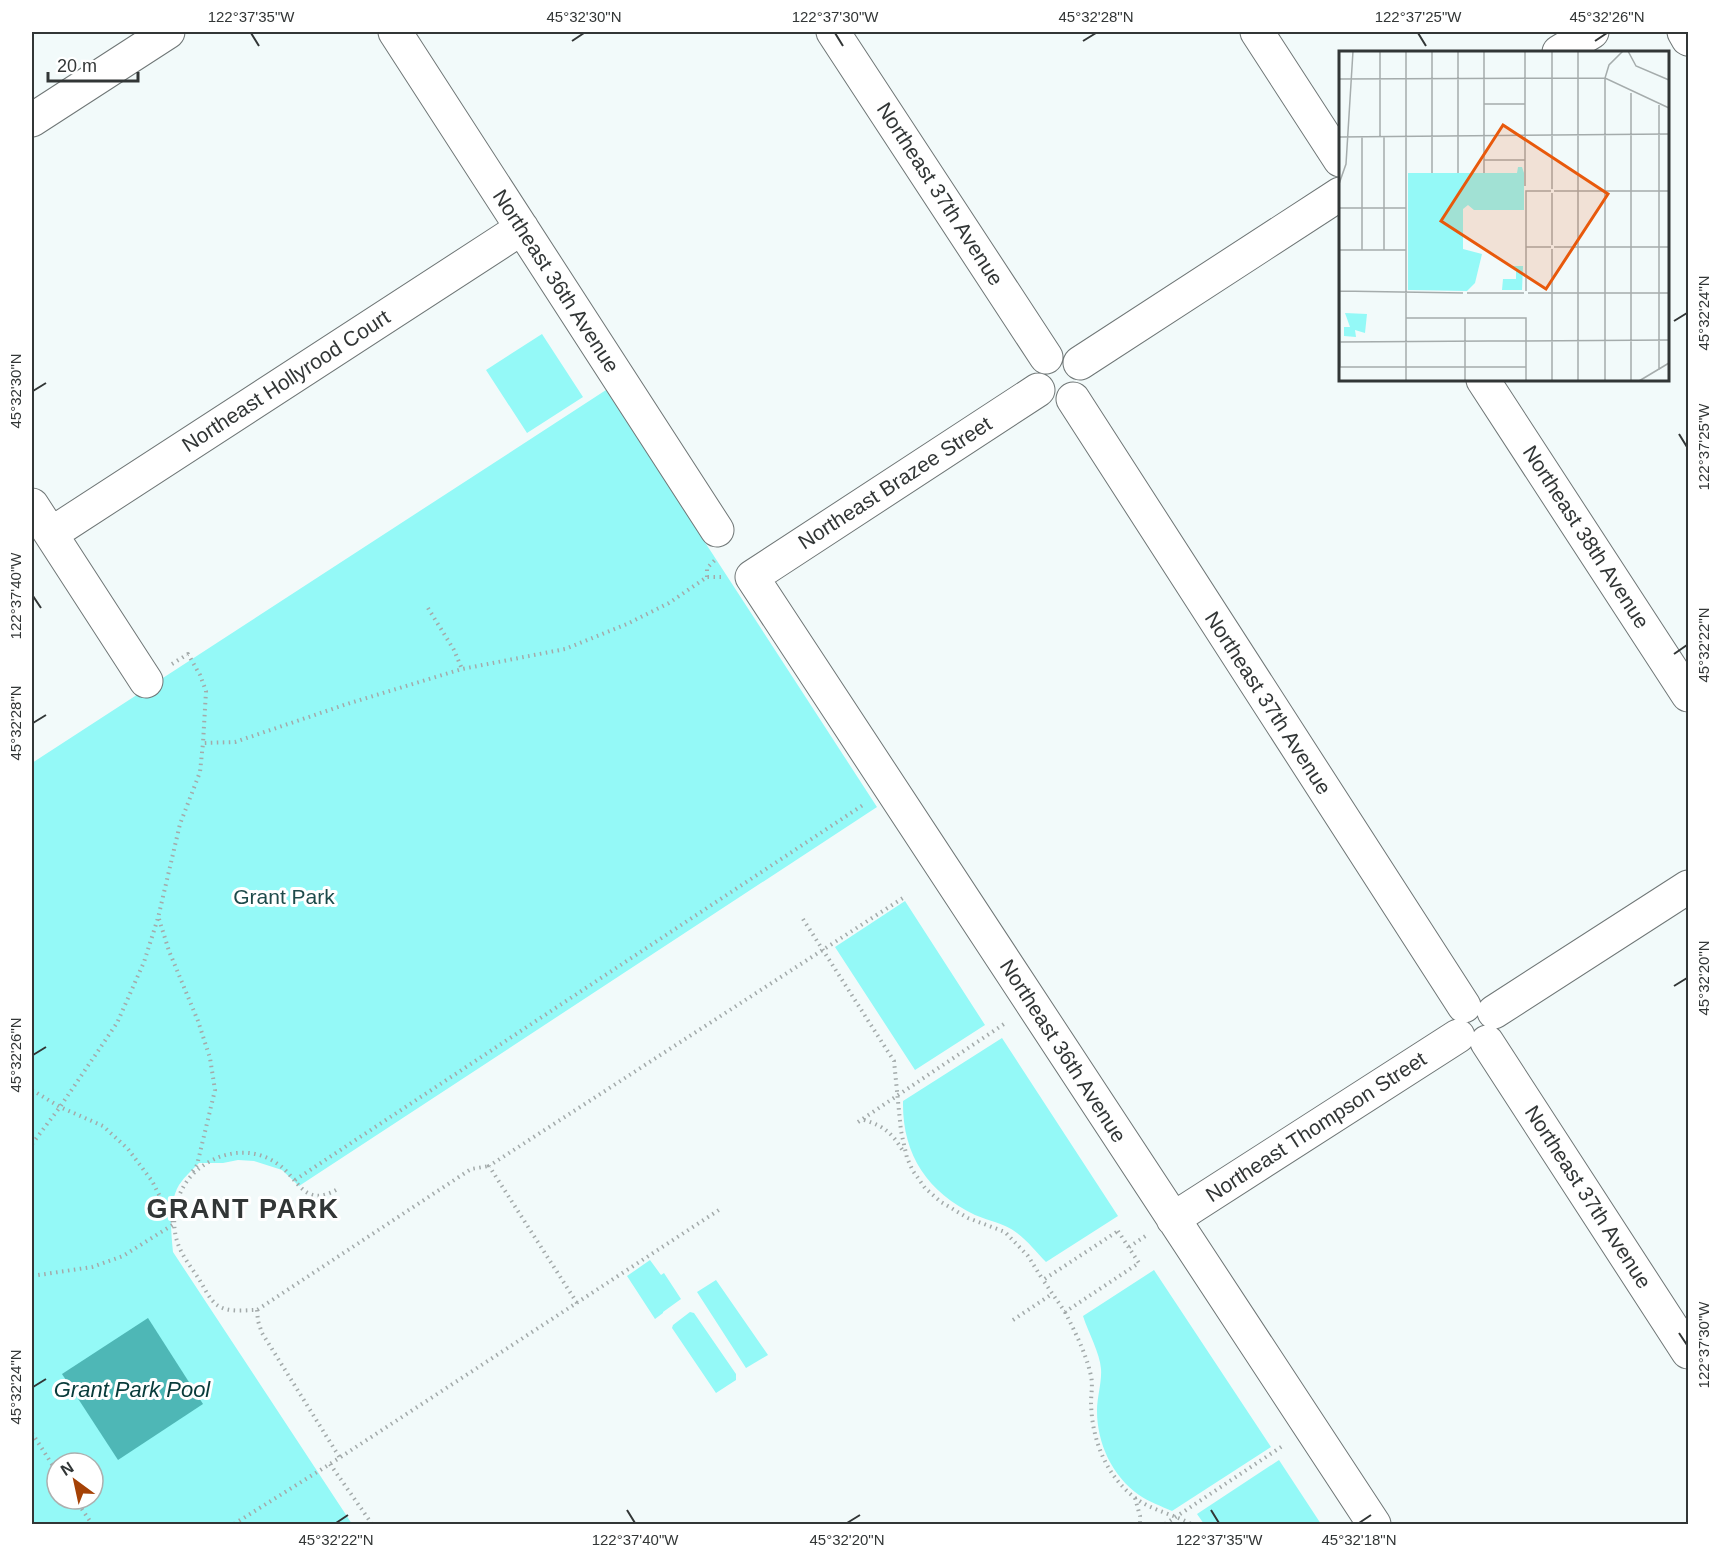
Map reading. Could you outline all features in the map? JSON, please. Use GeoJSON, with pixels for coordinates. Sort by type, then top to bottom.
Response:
{"type":"FeatureCollection","features":[{"type":"Feature","properties":{"kind":"street"},"geometry":{"type":"LineString","coordinates":[[32,120],[168,32]]}},
{"type":"Feature","properties":{"kind":"street","name":"Northeast 36th Avenue"},"geometry":{"type":"LineString","coordinates":[[395,32],[717,530]]}},
{"type":"Feature","properties":{"kind":"street","name":"Northeast 37th Avenue"},"geometry":{"type":"LineString","coordinates":[[833,32],[1046,357]]}},
{"type":"Feature","properties":{"kind":"street"},"geometry":{"type":"LineString","coordinates":[[1257,32],[1339,157]]}},
{"type":"Feature","properties":{"kind":"street"},"geometry":{"type":"LineString","coordinates":[[1561,51],[1592,32]]}},
{"type":"Feature","properties":{"kind":"street"},"geometry":{"type":"LineString","coordinates":[[1684,32],[1689,39]]}},
{"type":"Feature","properties":{"kind":"street"},"geometry":{"type":"LineString","coordinates":[[1080,363],[1339,195]]}},
{"type":"Feature","properties":{"kind":"street","name":"Northeast Hollyrood Court"},"geometry":{"type":"LineString","coordinates":[[51,534],[522,228]]}},
{"type":"Feature","properties":{"kind":"street"},"geometry":{"type":"LineString","coordinates":[[1055,353],[1064,353],[1073,356],[1080,363],[1085,380],[1079,394],[1073,399],[1065,402],[1052,401],[1038,390],[1035,375],[1038,366],[1046,357],[1055,353]]}},
{"type":"Feature","properties":{"kind":"street","name":"Northeast 38th Avenue"},"geometry":{"type":"LineString","coordinates":[[1485,381],[1689,695]]}},
{"type":"Feature","properties":{"kind":"street","name":"Northeast Brazee Street"},"geometry":{"type":"LineString","coordinates":[[752,577],[1038,390]]}},
{"type":"Feature","properties":{"kind":"street","name":"Northeast 37th Avenue"},"geometry":{"type":"LineString","coordinates":[[1073,399],[1689,1352]]}},
{"type":"Feature","properties":{"kind":"street"},"geometry":{"type":"LineString","coordinates":[[32,505],[146,681]]}},
{"type":"Feature","properties":{"kind":"street","name":"Northeast 36th Avenue"},"geometry":{"type":"LineString","coordinates":[[752,577],[1374,1524]]}},
{"type":"Feature","properties":{"kind":"street","name":"Northeast Thompson Street"},"geometry":{"type":"LineString","coordinates":[[1173,1219],[1689,887]]}},
{"type":"Feature","properties":{"kind":"path"},"geometry":{"type":"LineString","coordinates":[[203,743],[235,742],[350,703],[462,669],[565,649],[627,624],[669,603],[707,577],[752,577]]}},
{"type":"Feature","properties":{"kind":"path"},"geometry":{"type":"LineString","coordinates":[[428,609],[454,650],[462,669]]}},
{"type":"Feature","properties":{"kind":"path"},"geometry":{"type":"LineString","coordinates":[[32,1144],[117,1023],[144,962],[159,918],[180,824],[201,772],[206,692],[200,675],[188,654],[146,681]]}},
{"type":"Feature","properties":{"kind":"path"},"geometry":{"type":"LineString","coordinates":[[295,1180],[872,799]]}},
{"type":"Feature","properties":{"kind":"path"},"geometry":{"type":"LineString","coordinates":[[32,1090],[60,1107],[103,1126],[128,1149],[152,1181],[174,1224],[181,1252],[215,1304],[232,1311],[257,1310],[471,1169],[489,1166],[906,896]]}},
{"type":"Feature","properties":{"kind":"path"},"geometry":{"type":"LineString","coordinates":[[32,1276],[92,1267],[123,1256],[174,1224],[178,1199],[197,1165],[215,1090],[210,1058],[198,1021],[169,951],[159,918]]}},
{"type":"Feature","properties":{"kind":"path"},"geometry":{"type":"LineString","coordinates":[[803,919],[894,1060],[899,1095],[900,1131],[907,1158]]}},
{"type":"Feature","properties":{"kind":"path"},"geometry":{"type":"LineString","coordinates":[[1034,1005],[861,1121],[875,1123],[891,1133],[925,1188],[941,1202],[968,1218],[1005,1232],[1028,1256],[1065,1312],[1088,1364],[1093,1423],[1098,1445],[1112,1473],[1135,1498],[1191,1524]]}},
{"type":"Feature","properties":{"kind":"path"},"geometry":{"type":"LineString","coordinates":[[186,1182],[197,1170],[221,1155],[251,1152],[281,1166],[302,1189],[310,1194],[327,1195],[336,1190]]}},
{"type":"Feature","properties":{"kind":"path"},"geometry":{"type":"LineString","coordinates":[[489,1166],[578,1303]]}},
{"type":"Feature","properties":{"kind":"path"},"geometry":{"type":"LineString","coordinates":[[234,1524],[340,1458],[722,1208]]}},
{"type":"Feature","properties":{"kind":"path"},"geometry":{"type":"LineString","coordinates":[[1043,1280],[1118,1231],[1139,1263],[1065,1312]]}},
{"type":"Feature","properties":{"kind":"path"},"geometry":{"type":"LineString","coordinates":[[1129,1247],[1139,1241]]}},
{"type":"Feature","properties":{"kind":"path"},"geometry":{"type":"LineString","coordinates":[[1013,1320],[1052,1293]]}},
{"type":"Feature","properties":{"kind":"path"},"geometry":{"type":"LineString","coordinates":[[257,1310],[262,1334],[340,1458]]}},
{"type":"Feature","properties":{"kind":"path"},"geometry":{"type":"LineString","coordinates":[[32,1433],[45,1453]]}},
{"type":"Feature","properties":{"kind":"path"},"geometry":{"type":"LineString","coordinates":[[1165,1524],[1276,1450]]}},
{"type":"Feature","properties":{"kind":"path"},"geometry":{"type":"LineString","coordinates":[[330,1464],[372,1524]]}},
{"type":"Feature","properties":{"kind":"path"},"geometry":{"type":"LineString","coordinates":[[1135,1498],[1140,1524]]}},
{"type":"Feature","properties":{"kind":"path"},"geometry":{"type":"LineString","coordinates":[[83,1511],[92,1524]]}},
{"type":"Feature","properties":{"kind":"green space"},"geometry":{"type":"Polygon","coordinates":[[[542,334],[583,397],[527,433],[486,370],[542,334]]]}},
{"type":"Feature","properties":{"kind":"green space","name":"Grant Park"},"geometry":{"type":"Polygon","coordinates":[[[606,390],[877,807],[299,1186],[282,1170],[254,1161],[238,1160],[223,1163],[199,1163],[181,1182],[172,1209],[173,1252],[352,1524],[32,1524],[32,763],[606,390]]]}},
{"type":"Feature","properties":{"kind":"green space"},"geometry":{"type":"Polygon","coordinates":[[[905,901],[985,1025],[915,1070],[835,947],[905,901]]]}},
{"type":"Feature","properties":{"kind":"green space"},"geometry":{"type":"Polygon","coordinates":[[[1002,1038],[1118,1216],[1046,1262],[1012,1230],[1002,1224],[975,1215],[943,1195],[921,1169],[907,1138],[903,1101],[1002,1038]]]}},
{"type":"Feature","properties":{"kind":"green space"},"geometry":{"type":"Polygon","coordinates":[[[650,1260],[661,1275],[664,1273],[681,1299],[655,1319],[627,1276],[650,1260]]]}},
{"type":"Feature","properties":{"kind":"green space"},"geometry":{"type":"Polygon","coordinates":[[[1154,1270],[1271,1447],[1172,1511],[1147,1500],[1129,1487],[1108,1458],[1098,1423],[1100,1363],[1083,1316],[1154,1270]]]}},
{"type":"Feature","properties":{"kind":"green space"},"geometry":{"type":"Polygon","coordinates":[[[716,1280],[768,1355],[746,1368],[697,1292],[716,1280]]]}},
{"type":"Feature","properties":{"kind":"green space"},"geometry":{"type":"Polygon","coordinates":[[[690,1312],[694,1313],[736,1374],[736,1380],[716,1393],[672,1328],[690,1312]]]}},
{"type":"Feature","properties":{"kind":"green space"},"geometry":{"type":"Polygon","coordinates":[[[1279,1460],[1321,1524],[1204,1524],[1197,1514],[1279,1460]]]}},
{"type":"Feature","properties":{"kind":"water","name":"Grant Park Pool"},"geometry":{"type":"Polygon","coordinates":[[[148,1318],[203,1404],[118,1460],[62,1374],[148,1318]]]}},
{"type":"Feature","properties":{"kind":"district","name":"GRANT PARK"},"geometry":{"type":"Point","coordinates":[243,1209]}}]}
